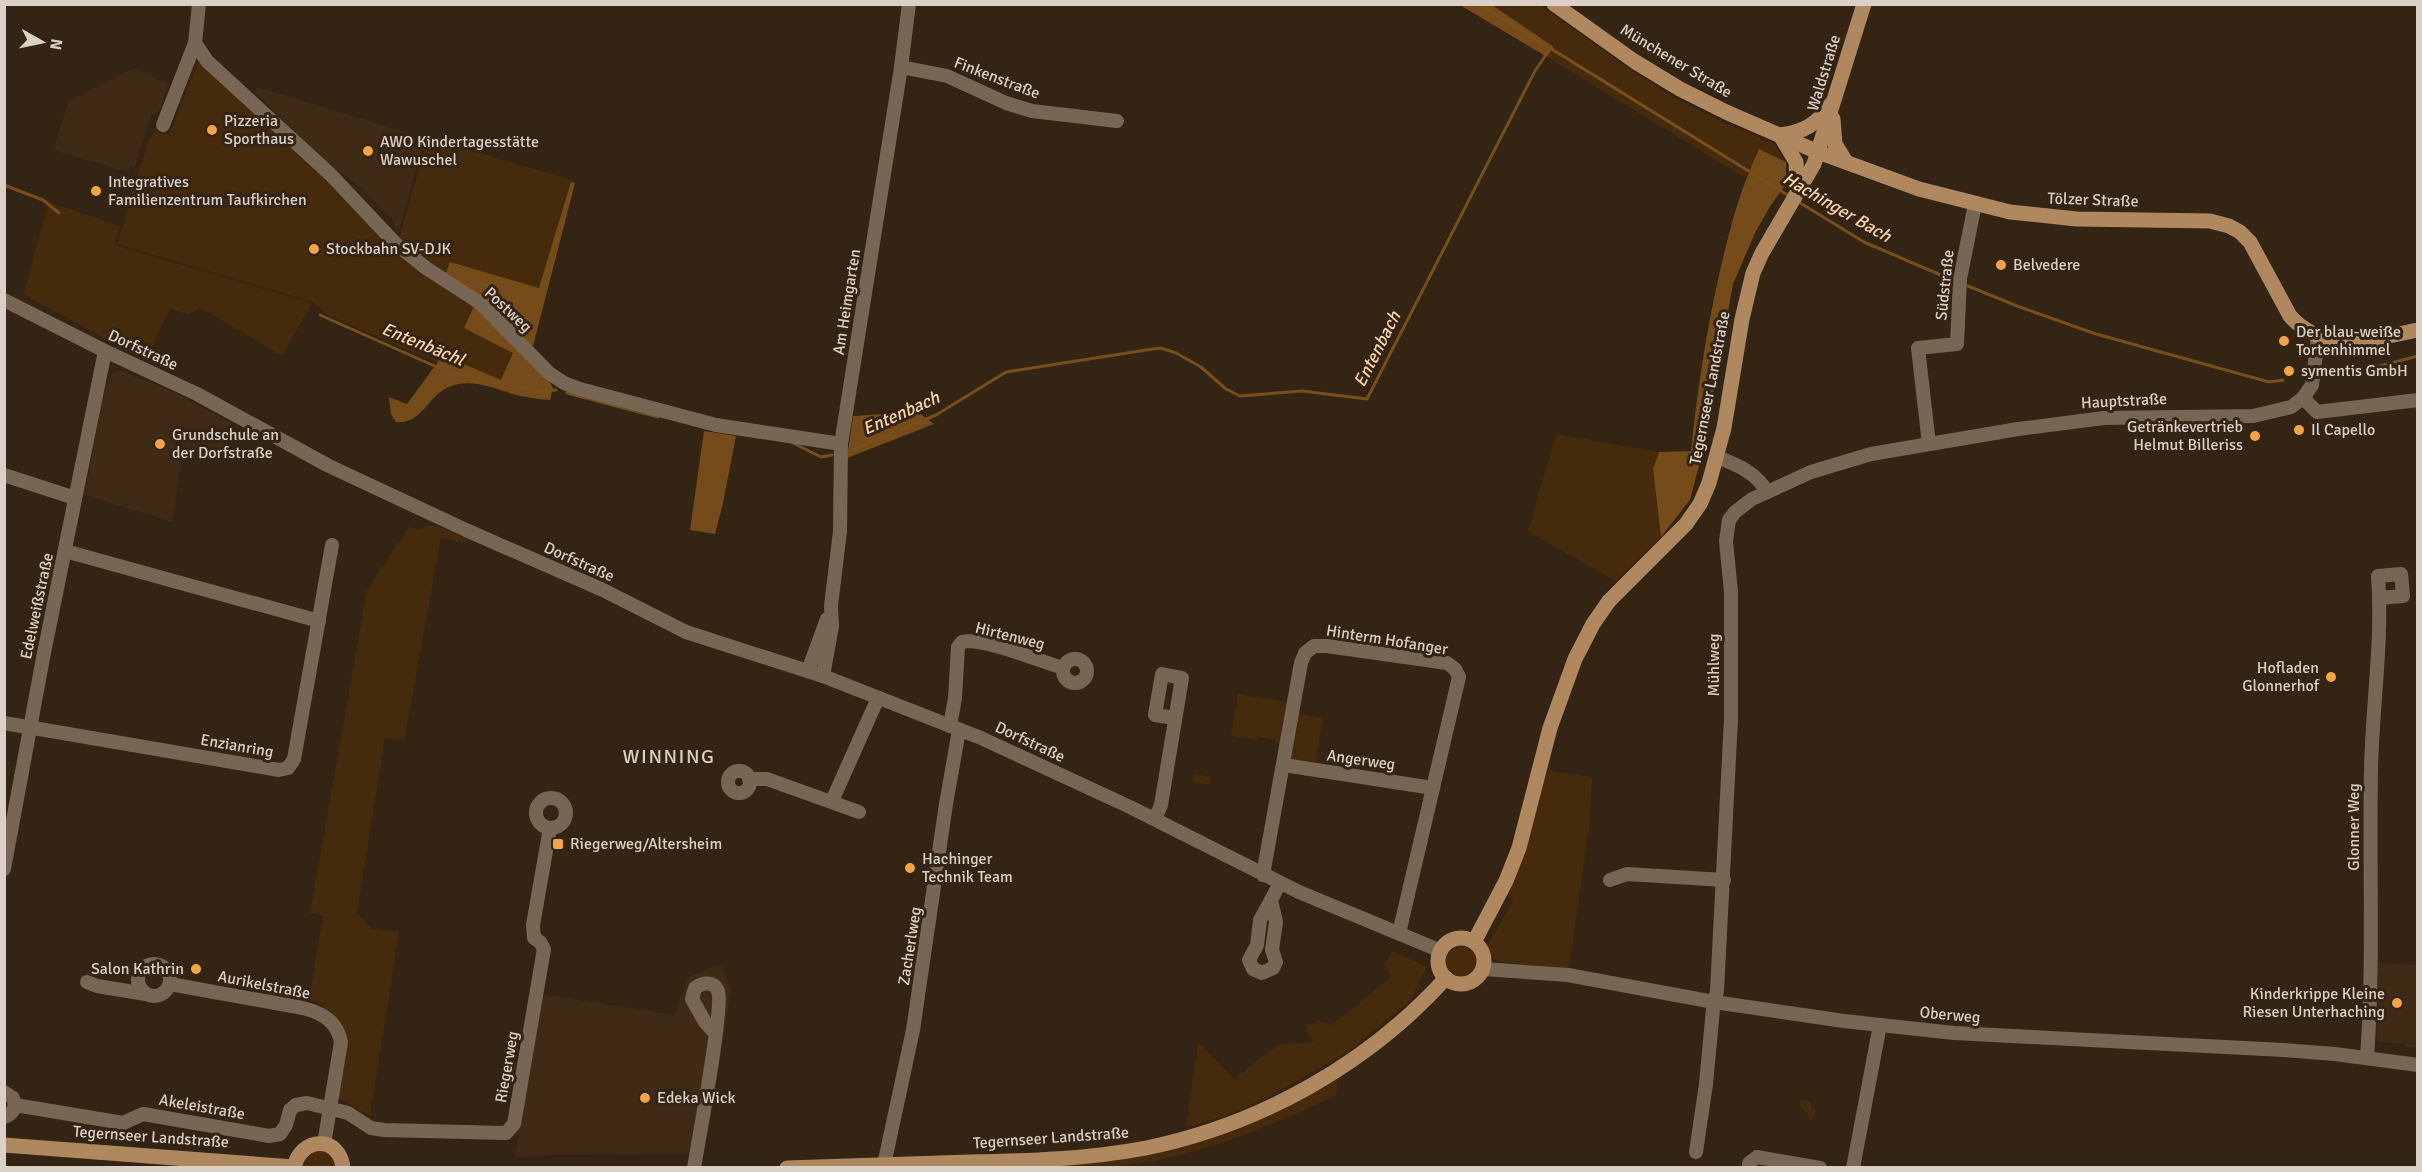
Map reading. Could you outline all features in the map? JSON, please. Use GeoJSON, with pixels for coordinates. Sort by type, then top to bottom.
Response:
{"type":"FeatureCollection","features":[{"type":"Feature","properties":{"kind":"main road","name":"Münchener Straße"},"geometry":{"type":"LineString","coordinates":[[1554,4],[1634,61],[1680,88],[1818,152]]}},
{"type":"Feature","properties":{"kind":"main road","name":"Waldstraße"},"geometry":{"type":"LineString","coordinates":[[1818,152],[1864,4]]}},
{"type":"Feature","properties":{"kind":"main road"},"geometry":{"type":"LineString","coordinates":[[1798,195],[1796,162],[1780,135],[1798,133],[1807,128],[1825,112],[1836,96]]}},
{"type":"Feature","properties":{"kind":"main road"},"geometry":{"type":"LineString","coordinates":[[1836,96],[1832,125],[1835,144],[1846,162]]}},
{"type":"Feature","properties":{"kind":"main road","name":"Tölzer Straße"},"geometry":{"type":"LineString","coordinates":[[1818,152],[1919,189],[2010,212],[2100,220],[2210,221],[2229,226],[2240,232],[2257,252],[2290,316],[2298,325],[2318,338]]}},
{"type":"Feature","properties":{"kind":"main road","name":"Tegernseer Landstraße"},"geometry":{"type":"LineString","coordinates":[[1474,942],[1506,881],[1519,848],[1550,728],[1575,659],[1593,624],[1609,602],[1686,524],[1700,504],[1717,457],[1747,293],[1762,253],[1798,195],[1818,152]]}},
{"type":"Feature","properties":{"kind":"main road"},"geometry":{"type":"LineString","coordinates":[[2318,338],[2354,341],[2418,330]]}},
{"type":"Feature","properties":{"kind":"main road"},"geometry":{"type":"LineString","coordinates":[[1462,938],[1474,942],[1482,951],[1483,969],[1478,976],[1466,983],[1452,982],[1446,978],[1439,965],[1441,951],[1456,939],[1462,938]]}},
{"type":"Feature","properties":{"kind":"main road","name":"Tegernseer Landstraße"},"geometry":{"type":"LineString","coordinates":[[788,1167],[1040,1160],[1104,1155],[1181,1140],[1224,1126],[1285,1099],[1354,1059],[1405,1020],[1446,978]]}},
{"type":"Feature","properties":{"kind":"main road","name":"Tegernseer Landstraße"},"geometry":{"type":"LineString","coordinates":[[4,1144],[294,1167],[297,1156],[304,1148],[314,1144],[324,1144]]}},
{"type":"Feature","properties":{"kind":"main road"},"geometry":{"type":"LineString","coordinates":[[324,1144],[336,1150],[344,1167]]}},
{"type":"Feature","properties":{"kind":"street"},"geometry":{"type":"LineString","coordinates":[[163,125],[195,43],[199,4]]}},
{"type":"Feature","properties":{"kind":"street","name":"Am Heimgarten"},"geometry":{"type":"LineString","coordinates":[[824,676],[832,626],[831,606],[840,531],[842,444],[902,67],[909,4]]}},
{"type":"Feature","properties":{"kind":"street","name":"Postweg"},"geometry":{"type":"LineString","coordinates":[[195,43],[207,61],[330,175],[396,244],[426,268],[480,303],[549,373],[564,383],[716,425],[842,444]]}},
{"type":"Feature","properties":{"kind":"street","name":"Finkenstraße"},"geometry":{"type":"LineString","coordinates":[[902,67],[946,76],[1006,103],[1032,111],[1117,122]]}},
{"type":"Feature","properties":{"kind":"street","name":"Südstraße"},"geometry":{"type":"LineString","coordinates":[[1929,444],[1918,348],[1957,344],[1960,283],[1975,204]]}},
{"type":"Feature","properties":{"kind":"street","name":"Dorfstraße"},"geometry":{"type":"LineString","coordinates":[[4,300],[105,351],[198,394],[338,470],[603,591],[686,632],[824,676],[1023,756],[1155,819],[1280,883],[1441,951]]}},
{"type":"Feature","properties":{"kind":"street"},"geometry":{"type":"LineString","coordinates":[[2318,338],[2313,380],[2303,398],[2317,412],[2418,400]]}},
{"type":"Feature","properties":{"kind":"street","name":"Edelweißstraße"},"geometry":{"type":"LineString","coordinates":[[4,869],[105,351]]}},
{"type":"Feature","properties":{"kind":"street","name":"Hauptstraße"},"geometry":{"type":"LineString","coordinates":[[1786,483],[1851,459],[2018,429],[2104,418],[2253,416],[2291,407],[2303,398]]}},
{"type":"Feature","properties":{"kind":"street"},"geometry":{"type":"LineString","coordinates":[[1717,457],[1742,467],[1761,482],[1767,492]]}},
{"type":"Feature","properties":{"kind":"street"},"geometry":{"type":"LineString","coordinates":[[4,475],[75,498]]}},
{"type":"Feature","properties":{"kind":"street","name":"Mühlweg"},"geometry":{"type":"LineString","coordinates":[[1696,1152],[1717,991],[1724,880],[1731,678],[1728,527],[1735,512],[1752,499],[1786,483]]}},
{"type":"Feature","properties":{"kind":"street","name":"Enzianring"},"geometry":{"type":"LineString","coordinates":[[30,727],[279,770],[288,768],[294,759],[332,545]]}},
{"type":"Feature","properties":{"kind":"street"},"geometry":{"type":"LineString","coordinates":[[65,551],[319,621]]}},
{"type":"Feature","properties":{"kind":"street","name":"Glonner Weg"},"geometry":{"type":"LineString","coordinates":[[2367,1058],[2371,954],[2371,769],[2379,597]]}},
{"type":"Feature","properties":{"kind":"street","name":"Am Heimgarten"},"geometry":{"type":"LineString","coordinates":[[808,671],[831,606]]}},
{"type":"Feature","properties":{"kind":"street","name":"Hirtenweg"},"geometry":{"type":"LineString","coordinates":[[955,728],[958,647],[962,642],[969,640],[983,643],[1063,668]]}},
{"type":"Feature","properties":{"kind":"street","name":"Hinterm Hofanger"},"geometry":{"type":"LineString","coordinates":[[1263,875],[1301,663],[1305,653],[1314,646],[1327,645],[1448,663],[1459,676],[1399,933]]}},
{"type":"Feature","properties":{"kind":"street"},"geometry":{"type":"LineString","coordinates":[[832,801],[878,698]]}},
{"type":"Feature","properties":{"kind":"street"},"geometry":{"type":"LineString","coordinates":[[1155,819],[1161,805],[1175,718]]}},
{"type":"Feature","properties":{"kind":"street"},"geometry":{"type":"LineString","coordinates":[[4,723],[30,727]]}},
{"type":"Feature","properties":{"kind":"street","name":"Zacherlweg"},"geometry":{"type":"LineString","coordinates":[[884,1165],[913,1030],[955,728]]}},
{"type":"Feature","properties":{"kind":"street","name":"Angerweg"},"geometry":{"type":"LineString","coordinates":[[1284,765],[1433,788]]}},
{"type":"Feature","properties":{"kind":"street"},"geometry":{"type":"LineString","coordinates":[[749,779],[767,779],[859,812]]}},
{"type":"Feature","properties":{"kind":"street","name":"Riegerweg"},"geometry":{"type":"LineString","coordinates":[[330,1109],[348,1113],[371,1128],[384,1130],[510,1131],[514,1124],[544,949],[534,938],[533,926],[550,828]]}},
{"type":"Feature","properties":{"kind":"street"},"geometry":{"type":"LineString","coordinates":[[1610,880],[1628,874],[1724,880]]}},
{"type":"Feature","properties":{"kind":"street"},"geometry":{"type":"LineString","coordinates":[[1271,900],[1280,883]]}},
{"type":"Feature","properties":{"kind":"street"},"geometry":{"type":"LineString","coordinates":[[87,982],[151,996],[161,995],[170,984],[171,978],[166,968],[156,964],[146,966],[139,975],[139,986],[146,994]]}},
{"type":"Feature","properties":{"kind":"street","name":"Oberweg"},"geometry":{"type":"LineString","coordinates":[[1483,969],[1568,975],[1714,1002],[1964,1034],[2283,1050],[2418,1065]]}},
{"type":"Feature","properties":{"kind":"street","name":"Aurikelstraße"},"geometry":{"type":"LineString","coordinates":[[170,984],[303,1008],[319,1012],[329,1020],[339,1031],[341,1042],[324,1144]]}},
{"type":"Feature","properties":{"kind":"street"},"geometry":{"type":"LineString","coordinates":[[1853,1167],[1880,1025]]}},
{"type":"Feature","properties":{"kind":"street"},"geometry":{"type":"LineString","coordinates":[[694,1167],[715,1034]]}},
{"type":"Feature","properties":{"kind":"street"},"geometry":{"type":"LineString","coordinates":[[4,1092],[11,1095],[15,1105],[12,1113],[4,1117]]}},
{"type":"Feature","properties":{"kind":"street","name":"Akeleistraße"},"geometry":{"type":"LineString","coordinates":[[15,1105],[123,1124],[143,1114],[269,1136],[280,1134],[286,1125],[290,1110],[296,1105],[307,1103],[330,1109]]}},
{"type":"Feature","properties":{"kind":"street"},"geometry":{"type":"LineString","coordinates":[[1749,1167],[1749,1163],[1757,1158],[1820,1167]]}},
{"type":"Feature","properties":{"kind":"shaded area"},"geometry":{"type":"Polygon","coordinates":[[[1460,5],[1492,5],[1554,47],[1547,57],[1460,5]]]}},
{"type":"Feature","properties":{"kind":"shaded area"},"geometry":{"type":"Polygon","coordinates":[[[1492,5],[1540,5],[1631,70],[1675,98],[1724,123],[1773,143],[1786,162],[1760,149],[1745,178],[1547,57],[1553,47],[1492,5]]]}},
{"type":"Feature","properties":{"kind":"shaded area"},"geometry":{"type":"Polygon","coordinates":[[[198,62],[214,72],[328,180],[396,249],[428,138],[573,180],[515,397],[330,316],[313,302],[117,244],[149,139],[155,132],[169,135],[198,62]]]}},
{"type":"Feature","properties":{"kind":"shaded area"},"geometry":{"type":"Polygon","coordinates":[[[134,68],[168,84],[159,112],[151,115],[135,167],[130,166],[128,172],[53,150],[69,101],[134,68]]]}},
{"type":"Feature","properties":{"kind":"shaded area","name":"AWO Kindertagesstätte Wawuschel"},"geometry":{"type":"Polygon","coordinates":[[[257,87],[425,138],[398,233],[392,219],[361,187],[328,164],[255,93],[257,87]]]}},
{"type":"Feature","properties":{"kind":"shaded area"},"geometry":{"type":"Polygon","coordinates":[[[1759,149],[1786,162],[1786,184],[1755,233],[1733,284],[1703,450],[1690,500],[1661,537],[1653,469],[1659,452],[1691,451],[1702,363],[1719,275],[1736,210],[1759,149]]]}},
{"type":"Feature","properties":{"kind":"shaded area"},"geometry":{"type":"Polygon","coordinates":[[[571,182],[575,183],[532,350],[446,273],[450,262],[539,288],[571,182]]]}},
{"type":"Feature","properties":{"kind":"shaded area"},"geometry":{"type":"Polygon","coordinates":[[[49,202],[120,226],[114,245],[312,303],[282,356],[201,308],[188,315],[170,308],[147,358],[106,339],[23,294],[49,202]]]}},
{"type":"Feature","properties":{"kind":"shaded area"},"geometry":{"type":"Polygon","coordinates":[[[474,306],[549,381],[553,388],[550,400],[517,395],[478,384],[459,384],[442,391],[412,419],[396,422],[391,414],[389,397],[407,404],[440,359],[447,357],[501,380],[513,353],[464,328],[474,306]]]}},
{"type":"Feature","properties":{"kind":"shaded area","name":"Grundschule an der Dorfstraße"},"geometry":{"type":"Polygon","coordinates":[[[121,371],[174,392],[230,422],[227,440],[220,456],[199,447],[193,460],[182,458],[172,522],[85,495],[103,394],[113,372],[121,371]]]}},
{"type":"Feature","properties":{"kind":"shaded area"},"geometry":{"type":"Polygon","coordinates":[[[918,412],[934,424],[847,458],[853,416],[918,412]]]}},
{"type":"Feature","properties":{"kind":"shaded area"},"geometry":{"type":"Polygon","coordinates":[[[704,431],[736,436],[715,534],[690,530],[704,431]]]}},
{"type":"Feature","properties":{"kind":"shaded area"},"geometry":{"type":"Polygon","coordinates":[[[1556,434],[1659,452],[1653,469],[1661,537],[1615,581],[1528,531],[1556,434]]]}},
{"type":"Feature","properties":{"kind":"shaded area"},"geometry":{"type":"Polygon","coordinates":[[[434,524],[469,540],[466,543],[441,538],[404,741],[385,738],[357,913],[371,928],[399,932],[370,1116],[337,1097],[336,1018],[322,1004],[309,1000],[323,916],[310,913],[367,590],[409,527],[419,529],[434,524]]]}},
{"type":"Feature","properties":{"kind":"shaded area"},"geometry":{"type":"Polygon","coordinates":[[[1238,694],[1289,702],[1282,744],[1275,743],[1275,740],[1258,737],[1257,740],[1231,736],[1238,694]]]}},
{"type":"Feature","properties":{"kind":"shaded area"},"geometry":{"type":"Polygon","coordinates":[[[1299,714],[1323,718],[1315,766],[1291,762],[1299,714]]]}},
{"type":"Feature","properties":{"kind":"shaded area"},"geometry":{"type":"Polygon","coordinates":[[[1545,770],[1592,777],[1590,821],[1569,969],[1501,962],[1490,957],[1486,948],[1513,901],[1510,892],[1523,860],[1545,770]]]}},
{"type":"Feature","properties":{"kind":"shaded area"},"geometry":{"type":"Polygon","coordinates":[[[1194,774],[1211,777],[1210,785],[1193,782],[1194,774]]]}},
{"type":"Feature","properties":{"kind":"shaded area"},"geometry":{"type":"Polygon","coordinates":[[[1461,946],[1473,950],[1477,962],[1473,974],[1461,978],[1449,974],[1445,962],[1449,950],[1461,946]]]}},
{"type":"Feature","properties":{"kind":"shaded area"},"geometry":{"type":"Polygon","coordinates":[[[1392,951],[1427,967],[1411,1000],[1349,1051],[1263,1100],[1222,1117],[1186,1127],[1198,1042],[1234,1079],[1279,1044],[1315,1042],[1307,1034],[1306,1025],[1311,1025],[1318,1020],[1332,1025],[1392,976],[1384,966],[1392,951]]]}},
{"type":"Feature","properties":{"kind":"shaded area","name":"Kinderkrippe Kleine Riesen Unterhaching"},"geometry":{"type":"Polygon","coordinates":[[[2378,963],[2417,965],[2417,1048],[2405,1047],[2405,1044],[2377,1042],[2378,963]]]}},
{"type":"Feature","properties":{"kind":"shaded area"},"geometry":{"type":"Polygon","coordinates":[[[721,964],[731,989],[709,1132],[704,1147],[696,1154],[549,1155],[515,1158],[542,994],[674,1015],[688,977],[721,964]]]}},
{"type":"Feature","properties":{"kind":"shaded area"},"geometry":{"type":"Polygon","coordinates":[[[1338,1078],[1336,1095],[1226,1142],[1169,1158],[1079,1169],[986,1168],[1116,1158],[1338,1078]]]}},
{"type":"Feature","properties":{"kind":"shaded area"},"geometry":{"type":"Polygon","coordinates":[[[1806,1099],[1811,1104],[1811,1108],[1816,1109],[1813,1119],[1809,1119],[1807,1115],[1809,1111],[1806,1112],[1800,1106],[1801,1101],[1806,1099]]]}},
{"type":"Feature","properties":{"kind":"shaded area"},"geometry":{"type":"Polygon","coordinates":[[[317,1150],[329,1152],[340,1168],[301,1167],[306,1156],[317,1150]]]}},
{"type":"Feature","properties":{"kind":"waterway","name":"Hachinger Bach"},"geometry":{"type":"LineString","coordinates":[[1479,4],[1789,196]]}},
{"type":"Feature","properties":{"kind":"waterway","name":"Entenbach"},"geometry":{"type":"LineString","coordinates":[[852,450],[936,415],[1006,372],[1161,348],[1176,353],[1201,367],[1226,389],[1240,396],[1302,391],[1367,399],[1535,71],[1551,47]]}},
{"type":"Feature","properties":{"kind":"waterway","name":"Entenbächl"},"geometry":{"type":"LineString","coordinates":[[4,185],[43,200],[59,213]]}},
{"type":"Feature","properties":{"kind":"waterway","name":"Hachinger Bach"},"geometry":{"type":"LineString","coordinates":[[1797,201],[1864,242],[1957,282]]}},
{"type":"Feature","properties":{"kind":"waterway","name":"Hachinger Bach"},"geometry":{"type":"LineString","coordinates":[[1963,284],[2096,334],[2269,382],[2283,380]]}},
{"type":"Feature","properties":{"kind":"waterway","name":"Entenbächl"},"geometry":{"type":"LineString","coordinates":[[320,315],[448,372],[538,391],[556,390]]}},
{"type":"Feature","properties":{"kind":"waterway","name":"Hachinger Bach"},"geometry":{"type":"LineString","coordinates":[[2319,377],[2341,376],[2418,356]]}},
{"type":"Feature","properties":{"kind":"waterway","name":"Entenbach"},"geometry":{"type":"LineString","coordinates":[[567,393],[658,417]]}},
{"type":"Feature","properties":{"kind":"waterway","name":"Entenbach"},"geometry":{"type":"LineString","coordinates":[[791,442],[821,457],[832,455]]}},
{"type":"Feature","properties":{"kind":"place","name":"Pizzeria Sporthaus"},"geometry":{"type":"Point","coordinates":[212,130]}},
{"type":"Feature","properties":{"kind":"place","name":"AWO Kindertagesstätte Wawuschel"},"geometry":{"type":"Point","coordinates":[368,151]}},
{"type":"Feature","properties":{"kind":"place","name":"Integratives Familienzentrum Taufkirchen"},"geometry":{"type":"Point","coordinates":[96,191]}},
{"type":"Feature","properties":{"kind":"place","name":"Stockbahn SV-DJK"},"geometry":{"type":"Point","coordinates":[314,249]}},
{"type":"Feature","properties":{"kind":"place","name":"Belvedere"},"geometry":{"type":"Point","coordinates":[2001,265]}},
{"type":"Feature","properties":{"kind":"place","name":"Der blau-weiße Tortenhimmel"},"geometry":{"type":"Point","coordinates":[2284,341]}},
{"type":"Feature","properties":{"kind":"place","name":"symentis GmbH"},"geometry":{"type":"Point","coordinates":[2289,371]}},
{"type":"Feature","properties":{"kind":"place","name":"Il Capello"},"geometry":{"type":"Point","coordinates":[2299,430]}},
{"type":"Feature","properties":{"kind":"place","name":"Getränkevertrieb Helmut Billeriss"},"geometry":{"type":"Point","coordinates":[2255,436]}},
{"type":"Feature","properties":{"kind":"place","name":"Grundschule an der Dorfstraße"},"geometry":{"type":"Point","coordinates":[160,444]}},
{"type":"Feature","properties":{"kind":"place","name":"Hofladen Glonnerhof"},"geometry":{"type":"Point","coordinates":[2331,677]}},
{"type":"Feature","properties":{"kind":"place","name":"Riegerweg/Altersheim"},"geometry":{"type":"Point","coordinates":[558,844]}},
{"type":"Feature","properties":{"kind":"place","name":"Hachinger Technik Team"},"geometry":{"type":"Point","coordinates":[910,868]}},
{"type":"Feature","properties":{"kind":"place","name":"Salon Kathrin"},"geometry":{"type":"Point","coordinates":[196,969]}},
{"type":"Feature","properties":{"kind":"place","name":"Kinderkrippe Kleine Riesen Unterhaching"},"geometry":{"type":"Point","coordinates":[2397,1003]}},
{"type":"Feature","properties":{"kind":"place","name":"Edeka Wick"},"geometry":{"type":"Point","coordinates":[645,1098]}},
{"type":"Feature","properties":{"kind":"district","name":"WINNING"},"geometry":{"type":"Point","coordinates":[669,756]}}]}
